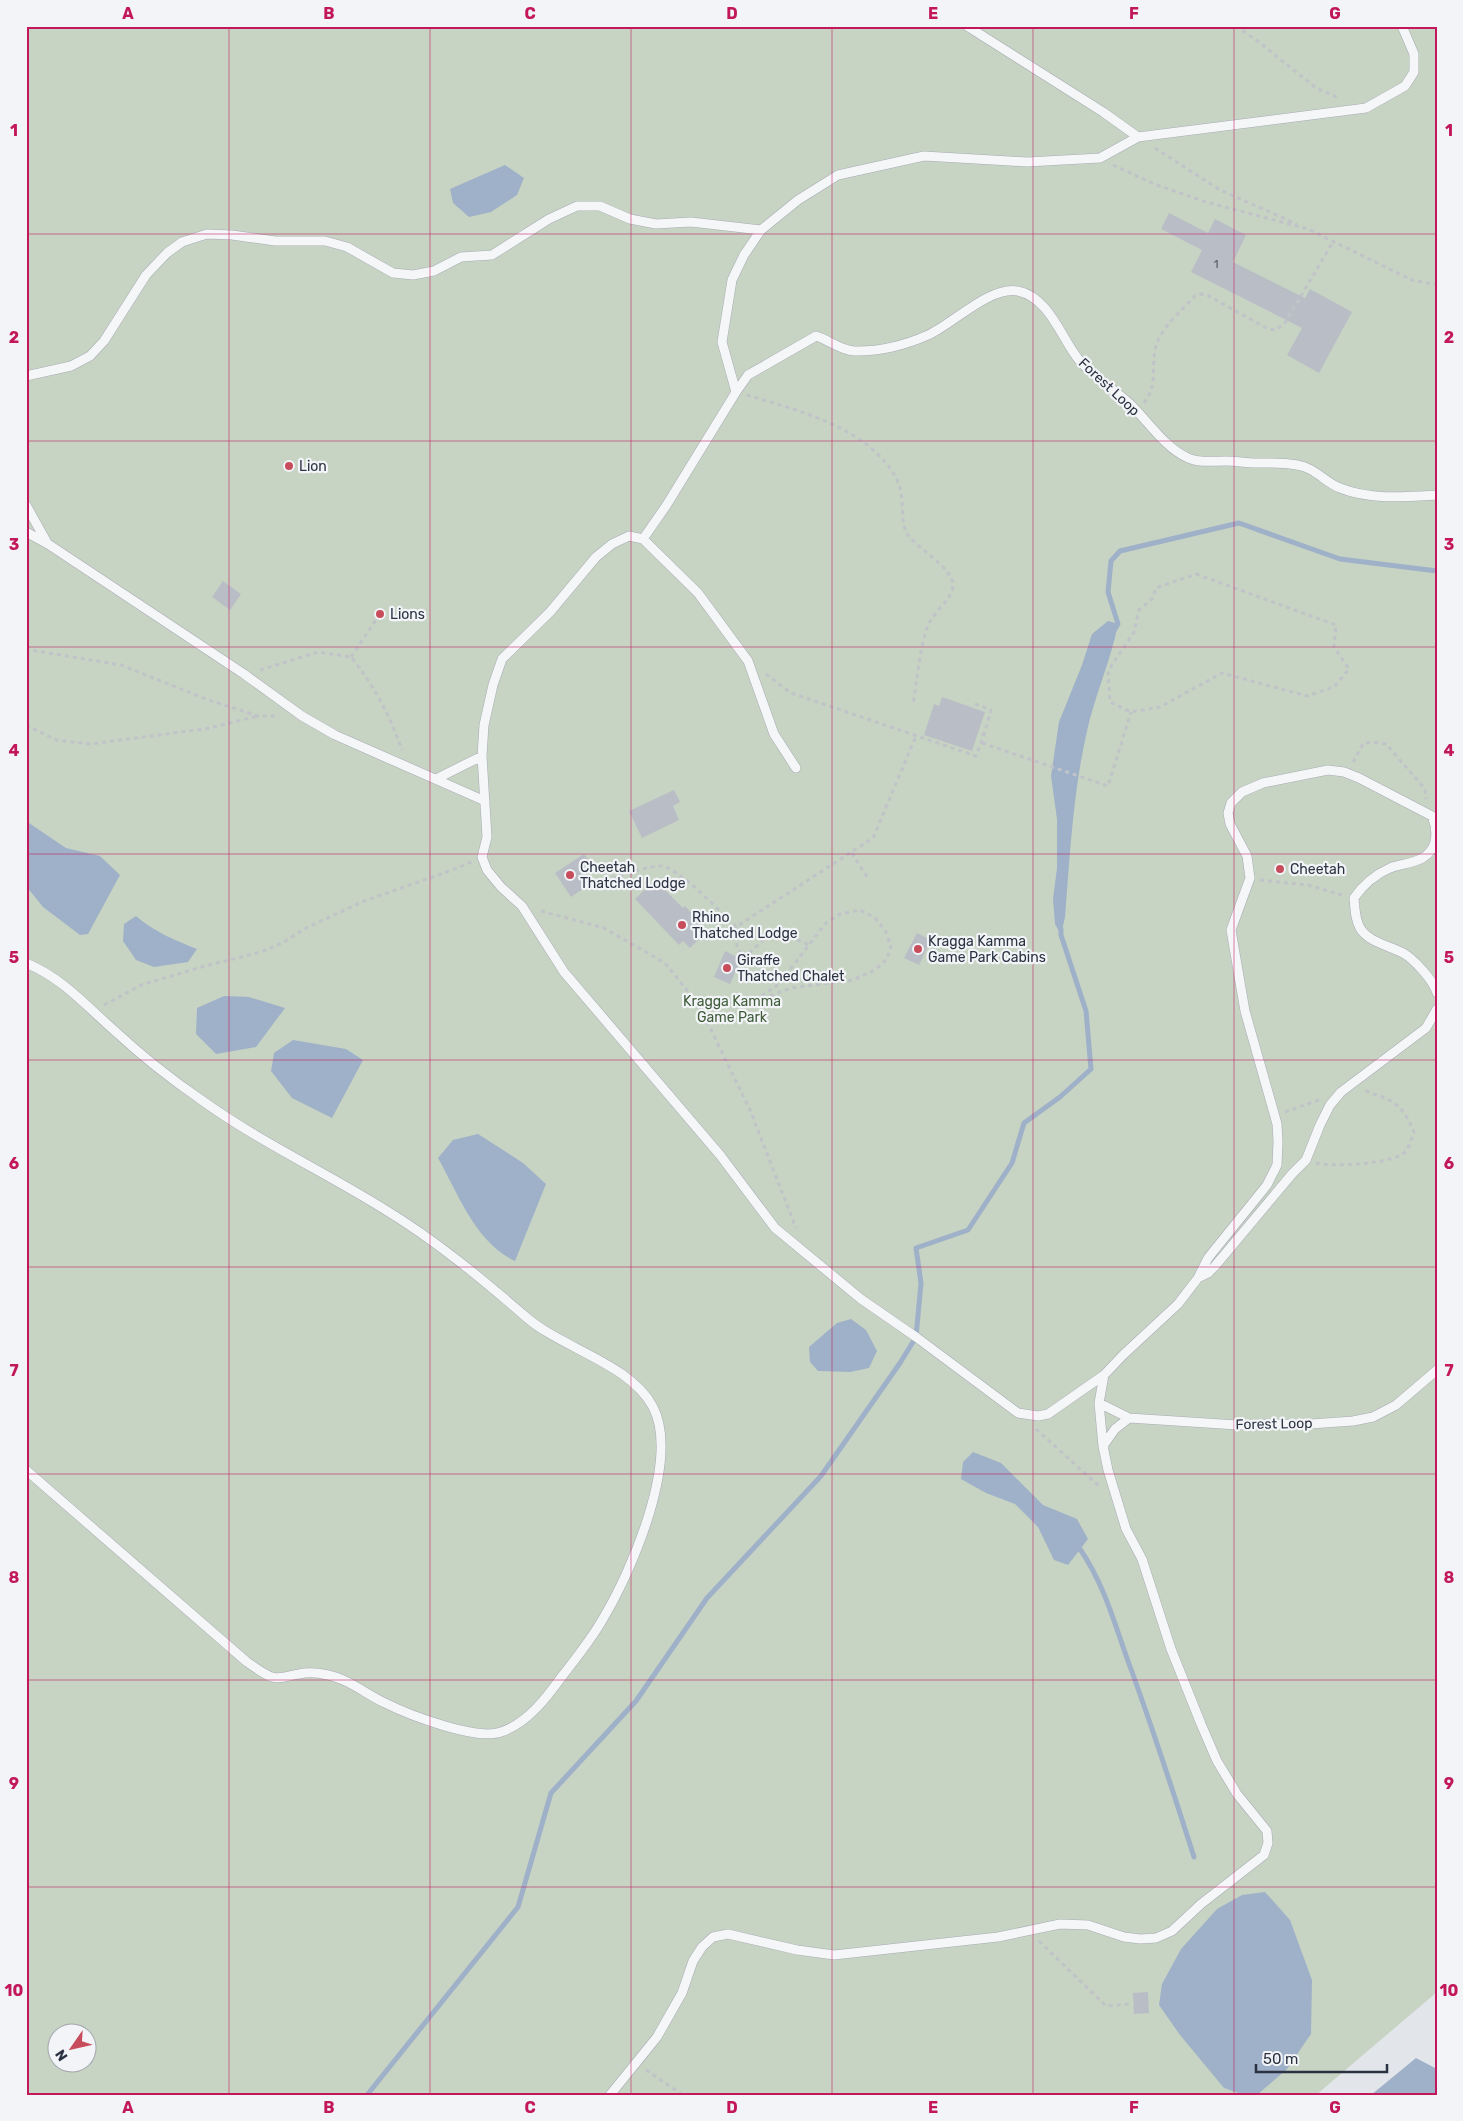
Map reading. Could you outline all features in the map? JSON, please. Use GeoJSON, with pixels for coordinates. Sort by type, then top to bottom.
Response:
{"type":"FeatureCollection","features":[{"type":"Feature","properties":{"kind":"lane"},"geometry":{"type":"LineString","coordinates":[[967,26],[1104,112],[1138,137]]}},
{"type":"Feature","properties":{"kind":"lane"},"geometry":{"type":"LineString","coordinates":[[643,539],[666,506],[736,392],[722,342],[732,280],[744,256],[761,230],[798,200],[838,175],[880,164],[924,156],[1028,162],[1100,158],[1138,137],[1366,108],[1405,86],[1414,72],[1414,54],[1402,26]]}},
{"type":"Feature","properties":{"kind":"lane"},"geometry":{"type":"LineString","coordinates":[[26,376],[71,366],[90,356],[104,341],[146,275],[167,253],[182,242],[207,234],[325,242],[347,247],[393,273],[413,275],[434,270],[461,257],[492,255],[549,219],[577,206],[600,206],[630,219],[656,224],[691,222],[761,230]]}},
{"type":"Feature","properties":{"kind":"lane","name":"Forest Loop"},"geometry":{"type":"LineString","coordinates":[[736,392],[748,375],[816,336],[828,339],[843,349],[853,351],[873,350],[904,344],[929,335],[997,293],[1017,291],[1038,302],[1052,318],[1080,361],[1138,411],[1146,423],[1168,444],[1189,458],[1298,465],[1314,470],[1337,487],[1354,493],[1382,496],[1437,495]]}},
{"type":"Feature","properties":{"kind":"lane"},"geometry":{"type":"LineString","coordinates":[[26,505],[48,544]]}},
{"type":"Feature","properties":{"kind":"lane"},"geometry":{"type":"LineString","coordinates":[[26,532],[48,544],[244,674],[302,716],[335,735],[485,801]]}},
{"type":"Feature","properties":{"kind":"lane"},"geometry":{"type":"LineString","coordinates":[[796,768],[774,734],[748,660],[698,593],[643,539],[629,536],[612,544],[596,557],[550,612],[502,659],[493,684],[485,717],[482,756],[487,837],[482,857],[487,870],[501,887],[522,906],[564,972],[720,1155],[776,1228],[861,1299],[916,1337],[1018,1413],[1038,1416],[1048,1414],[1104,1375],[1178,1304],[1198,1278],[1208,1258],[1267,1185],[1277,1165],[1278,1141],[1274,1114],[1244,1011],[1231,930],[1250,878],[1247,856],[1230,824],[1228,813],[1231,803],[1242,792],[1263,783],[1328,770],[1344,772],[1432,816],[1437,826],[1432,850],[1423,858],[1390,868],[1376,875],[1363,886],[1354,898],[1355,917],[1361,930],[1377,942],[1405,954],[1426,974],[1436,988],[1437,993]]}},
{"type":"Feature","properties":{"kind":"lane"},"geometry":{"type":"LineString","coordinates":[[436,779],[482,756]]}},
{"type":"Feature","properties":{"kind":"lane"},"geometry":{"type":"LineString","coordinates":[[26,963],[47,972],[128,1042],[198,1098],[249,1132],[382,1207],[418,1230],[469,1268],[538,1328],[595,1358],[626,1378],[652,1404],[658,1420],[661,1461],[654,1495],[641,1536],[627,1573],[604,1618],[578,1657],[544,1701],[514,1727],[499,1734],[486,1735],[410,1714],[386,1704],[339,1678],[325,1674],[302,1673],[274,1678],[266,1674],[247,1662],[26,1470]]}},
{"type":"Feature","properties":{"kind":"lane"},"geometry":{"type":"LineString","coordinates":[[1198,1278],[1208,1273],[1215,1266],[1292,1174],[1306,1160],[1330,1105],[1341,1092],[1426,1028],[1437,1009]]}},
{"type":"Feature","properties":{"kind":"lane"},"geometry":{"type":"LineString","coordinates":[[1277,1165],[1292,1174]]}},
{"type":"Feature","properties":{"kind":"lane","name":"Forest Loop"},"geometry":{"type":"LineString","coordinates":[[1100,1403],[1129,1418],[1237,1425],[1311,1424],[1353,1421],[1373,1417],[1396,1405],[1437,1370]]}},
{"type":"Feature","properties":{"kind":"lane"},"geometry":{"type":"LineString","coordinates":[[610,2095],[658,2037],[682,1993],[693,1961],[702,1947],[713,1937],[728,1934],[796,1950],[834,1955],[998,1937],[1060,1924],[1088,1925],[1124,1937],[1156,1938],[1172,1931],[1201,1904],[1264,1855],[1268,1843],[1267,1831],[1237,1794],[1217,1761],[1171,1648],[1142,1559],[1126,1529],[1108,1470],[1103,1446],[1100,1403],[1104,1375]]}},
{"type":"Feature","properties":{"kind":"lane"},"geometry":{"type":"LineString","coordinates":[[1103,1446],[1116,1429],[1129,1418]]}},
{"type":"Feature","properties":{"kind":"path"},"geometry":{"type":"LineString","coordinates":[[1236,26],[1316,88],[1340,98]]}},
{"type":"Feature","properties":{"kind":"path"},"geometry":{"type":"LineString","coordinates":[[1138,137],[1220,190],[1308,229],[1412,280],[1437,285]]}},
{"type":"Feature","properties":{"kind":"path"},"geometry":{"type":"LineString","coordinates":[[1100,158],[1154,184],[1198,199],[1308,229]]}},
{"type":"Feature","properties":{"kind":"path"},"geometry":{"type":"LineString","coordinates":[[1138,411],[1152,392],[1156,346],[1162,333],[1195,296],[1207,295],[1268,329],[1276,330],[1285,323],[1333,242]]}},
{"type":"Feature","properties":{"kind":"path"},"geometry":{"type":"LineString","coordinates":[[736,392],[784,406],[831,424],[862,440],[882,457],[896,478],[903,494],[903,527],[917,545],[951,577],[953,586],[948,598],[929,622],[914,704]]}},
{"type":"Feature","properties":{"kind":"path"},"geometry":{"type":"LineString","coordinates":[[1196,574],[1336,624],[1334,647],[1349,669],[1334,687],[1307,696],[1222,673],[1160,707],[1131,712],[1110,702],[1108,671],[1134,632],[1139,610],[1152,599],[1156,588],[1196,574]]}},
{"type":"Feature","properties":{"kind":"path"},"geometry":{"type":"LineString","coordinates":[[351,657],[380,614]]}},
{"type":"Feature","properties":{"kind":"path"},"geometry":{"type":"LineString","coordinates":[[26,647],[36,651],[121,664],[206,699],[258,716]]}},
{"type":"Feature","properties":{"kind":"path"},"geometry":{"type":"LineString","coordinates":[[244,674],[318,652],[351,657],[369,679],[393,725],[408,767]]}},
{"type":"Feature","properties":{"kind":"path"},"geometry":{"type":"LineString","coordinates":[[748,660],[791,693],[877,721],[915,738],[937,741],[976,756],[982,743],[991,710],[975,704]]}},
{"type":"Feature","properties":{"kind":"path"},"geometry":{"type":"LineString","coordinates":[[982,743],[1108,786],[1131,712]]}},
{"type":"Feature","properties":{"kind":"path"},"geometry":{"type":"LineString","coordinates":[[26,725],[56,740],[90,744],[205,729],[258,716],[302,716]]}},
{"type":"Feature","properties":{"kind":"path"},"geometry":{"type":"LineString","coordinates":[[978,733],[984,735]]}},
{"type":"Feature","properties":{"kind":"path"},"geometry":{"type":"LineString","coordinates":[[736,926],[873,838],[915,738]]}},
{"type":"Feature","properties":{"kind":"path"},"geometry":{"type":"LineString","coordinates":[[1344,772],[1352,764],[1363,744],[1372,742],[1386,744],[1425,790],[1427,804],[1432,816]]}},
{"type":"Feature","properties":{"kind":"path"},"geometry":{"type":"LineString","coordinates":[[852,853],[869,880]]}},
{"type":"Feature","properties":{"kind":"path"},"geometry":{"type":"LineString","coordinates":[[93,1010],[141,985],[261,952],[364,900],[444,874],[482,857]]}},
{"type":"Feature","properties":{"kind":"path"},"geometry":{"type":"LineString","coordinates":[[612,878],[661,866],[670,869],[699,891],[736,926],[738,948],[744,958],[768,935],[784,934],[809,945]]}},
{"type":"Feature","properties":{"kind":"path"},"geometry":{"type":"LineString","coordinates":[[1250,878],[1308,885],[1354,898]]}},
{"type":"Feature","properties":{"kind":"path"},"geometry":{"type":"LineString","coordinates":[[694,896],[699,891]]}},
{"type":"Feature","properties":{"kind":"path"},"geometry":{"type":"LineString","coordinates":[[522,906],[604,928],[665,963],[699,1005],[750,1110],[796,1229]]}},
{"type":"Feature","properties":{"kind":"path"},"geometry":{"type":"LineString","coordinates":[[699,1005],[753,1002],[791,988],[853,980],[875,970],[887,958],[891,946],[885,930],[875,918],[860,910],[840,914],[825,924],[779,984],[753,1002]]}},
{"type":"Feature","properties":{"kind":"path"},"geometry":{"type":"LineString","coordinates":[[1306,1160],[1327,1166],[1351,1165],[1401,1155],[1409,1148],[1414,1132],[1408,1118],[1399,1107],[1371,1093],[1355,1082]]}},
{"type":"Feature","properties":{"kind":"path"},"geometry":{"type":"LineString","coordinates":[[1274,1114],[1288,1112],[1341,1092]]}},
{"type":"Feature","properties":{"kind":"path"},"geometry":{"type":"LineString","coordinates":[[26,1345],[28,1352],[26,1376]]}},
{"type":"Feature","properties":{"kind":"path"},"geometry":{"type":"LineString","coordinates":[[1018,1413],[1118,1504]]}},
{"type":"Feature","properties":{"kind":"path"},"geometry":{"type":"LineString","coordinates":[[1028,1930],[1106,2006],[1132,2004]]}},
{"type":"Feature","properties":{"kind":"path"},"geometry":{"type":"LineString","coordinates":[[637,2064],[683,2095]]}},
{"type":"Feature","properties":{"kind":"green space","name":"Kragga Kamma Game Park"},"geometry":{"type":"Polygon","coordinates":[[[26,26],[1437,26],[1437,1992],[1316,2095],[26,2095],[26,26]]]}},
{"type":"Feature","properties":{"kind":"water"},"geometry":{"type":"Polygon","coordinates":[[[505,165],[524,178],[517,195],[491,212],[469,217],[453,203],[450,189],[505,165]]]}},
{"type":"Feature","properties":{"kind":"water"},"geometry":{"type":"Polygon","coordinates":[[[1108,621],[1118,624],[1090,718],[1082,754],[1073,824],[1065,917],[1061,935],[1055,924],[1053,899],[1057,868],[1057,819],[1051,776],[1059,722],[1082,665],[1092,634],[1108,621]]]}},
{"type":"Feature","properties":{"kind":"water"},"geometry":{"type":"Polygon","coordinates":[[[26,821],[66,848],[100,856],[120,875],[88,934],[80,935],[43,907],[26,886],[26,821]]]}},
{"type":"Feature","properties":{"kind":"water"},"geometry":{"type":"Polygon","coordinates":[[[136,916],[150,927],[197,949],[188,962],[154,967],[136,960],[123,941],[124,924],[136,916]]]}},
{"type":"Feature","properties":{"kind":"water"},"geometry":{"type":"Polygon","coordinates":[[[224,996],[249,997],[285,1008],[256,1047],[216,1054],[196,1034],[197,1008],[224,996]]]}},
{"type":"Feature","properties":{"kind":"water"},"geometry":{"type":"Polygon","coordinates":[[[293,1040],[346,1049],[363,1060],[332,1118],[292,1098],[271,1071],[274,1053],[293,1040]]]}},
{"type":"Feature","properties":{"kind":"water"},"geometry":{"type":"Polygon","coordinates":[[[478,1134],[523,1163],[546,1184],[515,1261],[501,1253],[479,1230],[461,1202],[438,1158],[453,1140],[478,1134]]]}},
{"type":"Feature","properties":{"kind":"water"},"geometry":{"type":"Polygon","coordinates":[[[851,1319],[866,1330],[877,1351],[869,1368],[850,1372],[818,1371],[810,1362],[809,1347],[837,1323],[851,1319]]]}},
{"type":"Feature","properties":{"kind":"water"},"geometry":{"type":"Polygon","coordinates":[[[973,1452],[1001,1463],[1043,1505],[1077,1519],[1088,1539],[1068,1565],[1054,1560],[1038,1527],[1015,1504],[986,1493],[961,1479],[963,1462],[973,1452]]]}},
{"type":"Feature","properties":{"kind":"water"},"geometry":{"type":"Polygon","coordinates":[[[1265,1892],[1290,1920],[1312,1980],[1311,2034],[1287,2069],[1257,2095],[1244,2095],[1224,2088],[1180,2035],[1159,2005],[1162,1984],[1181,1949],[1217,1909],[1242,1895],[1265,1892]]]}},
{"type":"Feature","properties":{"kind":"water"},"geometry":{"type":"Polygon","coordinates":[[[1416,2058],[1437,2069],[1437,2095],[1371,2095],[1416,2058]]]}},
{"type":"Feature","properties":{"kind":"building"},"geometry":{"type":"Polygon","coordinates":[[[1169,213],[1208,233],[1215,219],[1246,235],[1233,262],[1305,298],[1310,289],[1352,312],[1319,373],[1287,355],[1302,328],[1191,272],[1202,250],[1161,229],[1169,213]]]}},
{"type":"Feature","properties":{"kind":"building"},"geometry":{"type":"Polygon","coordinates":[[[223,581],[241,594],[230,610],[212,597],[223,581]]]}},
{"type":"Feature","properties":{"kind":"building"},"geometry":{"type":"Polygon","coordinates":[[[942,697],[985,712],[972,751],[924,735],[934,704],[939,706],[942,697]]]}},
{"type":"Feature","properties":{"kind":"building"},"geometry":{"type":"Polygon","coordinates":[[[674,790],[680,802],[673,806],[679,820],[642,838],[629,811],[674,790]]]}},
{"type":"Feature","properties":{"kind":"building","name":"Cheetah Thatched Lodge"},"geometry":{"type":"Polygon","coordinates":[[[584,854],[594,868],[580,877],[586,887],[571,897],[555,873],[584,854]]]}},
{"type":"Feature","properties":{"kind":"building"},"geometry":{"type":"Polygon","coordinates":[[[655,880],[701,923],[692,931],[699,939],[690,948],[683,941],[679,945],[635,899],[655,880]]]}},
{"type":"Feature","properties":{"kind":"building","name":"Kragga Kamma Game Park Cabins"},"geometry":{"type":"Polygon","coordinates":[[[917,933],[931,940],[919,965],[904,958],[917,933]]]}},
{"type":"Feature","properties":{"kind":"building","name":"Giraffe Thatched Chalet"},"geometry":{"type":"Polygon","coordinates":[[[725,951],[741,959],[730,984],[714,977],[725,951]]]}},
{"type":"Feature","properties":{"kind":"building"},"geometry":{"type":"Polygon","coordinates":[[[1148,1992],[1149,2013],[1134,2014],[1133,1993],[1148,1992]]]}},
{"type":"Feature","properties":{"kind":"waterway"},"geometry":{"type":"LineString","coordinates":[[1115,629],[1118,624],[1108,592],[1111,561],[1120,551],[1239,523],[1340,559],[1437,571]]}},
{"type":"Feature","properties":{"kind":"waterway"},"geometry":{"type":"LineString","coordinates":[[367,2095],[518,1907],[551,1793],[636,1701],[707,1598],[821,1476],[900,1363],[916,1337],[921,1283],[916,1248],[968,1230],[1012,1163],[1024,1123],[1060,1097],[1091,1069],[1086,1011],[1061,935],[1061,929]]}},
{"type":"Feature","properties":{"kind":"waterway"},"geometry":{"type":"LineString","coordinates":[[1080,1549],[1096,1576],[1113,1618],[1154,1734],[1194,1857]]}},
{"type":"Feature","properties":{"kind":"place","name":"Lion"},"geometry":{"type":"Point","coordinates":[289,466]}},
{"type":"Feature","properties":{"kind":"place","name":"Lions"},"geometry":{"type":"Point","coordinates":[380,614]}},
{"type":"Feature","properties":{"kind":"place","name":"Cheetah"},"geometry":{"type":"Point","coordinates":[1280,869]}},
{"type":"Feature","properties":{"kind":"place","name":"Cheetah Thatched Lodge"},"geometry":{"type":"Point","coordinates":[570,875]}},
{"type":"Feature","properties":{"kind":"place","name":"Rhino Thatched Lodge"},"geometry":{"type":"Point","coordinates":[682,925]}},
{"type":"Feature","properties":{"kind":"place","name":"Kragga Kamma Game Park Cabins"},"geometry":{"type":"Point","coordinates":[918,949]}},
{"type":"Feature","properties":{"kind":"place","name":"Giraffe Thatched Chalet"},"geometry":{"type":"Point","coordinates":[727,968]}}]}
